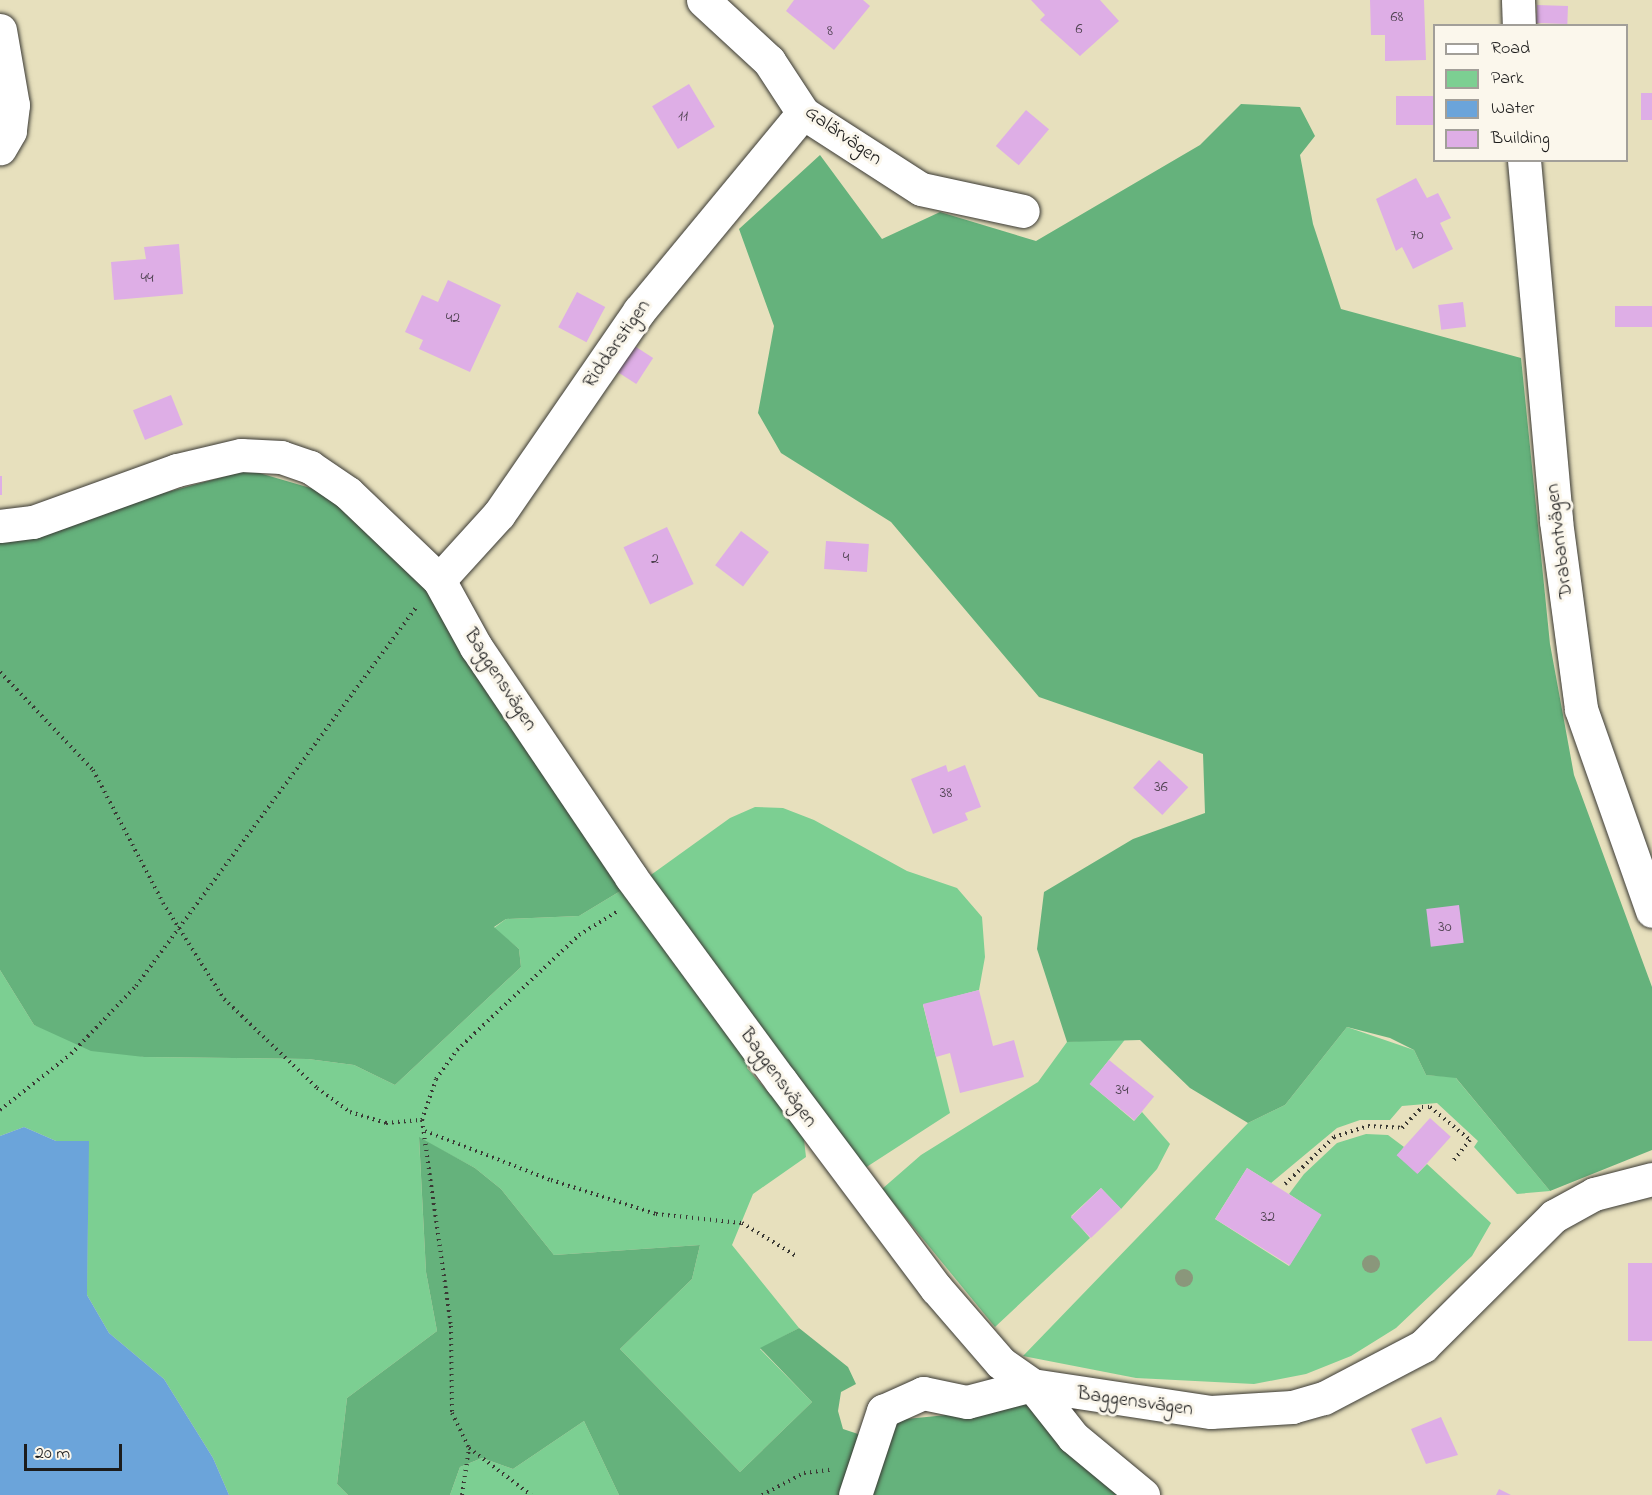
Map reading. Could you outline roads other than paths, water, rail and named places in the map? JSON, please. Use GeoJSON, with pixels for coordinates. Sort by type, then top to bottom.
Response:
{"type":"FeatureCollection","features":[{"type":"Feature","properties":{"kind":"street","name":"Galärvägen"},"geometry":{"type":"LineString","coordinates":[[703,0],[769,61],[803,113],[921,189],[1023,211]]}},
{"type":"Feature","properties":{"kind":"street"},"geometry":{"type":"LineString","coordinates":[[1518,0],[1519,24]]}},
{"type":"Feature","properties":{"kind":"street"},"geometry":{"type":"LineString","coordinates":[[0,30],[13,105],[10,131],[0,148]]}},
{"type":"Feature","properties":{"kind":"street","name":"Riddarstigen"},"geometry":{"type":"LineString","coordinates":[[439,580],[499,514],[639,311],[803,113]]}},
{"type":"Feature","properties":{"kind":"street","name":"Drabantvägen"},"geometry":{"type":"LineString","coordinates":[[1524,162],[1556,521],[1581,709],[1652,910]]}},
{"type":"Feature","properties":{"kind":"street","name":"Baggensvägen"},"geometry":{"type":"LineString","coordinates":[[0,526],[83,506],[177,470],[241,455],[281,457],[310,467],[348,493],[439,580],[476,646],[641,891],[936,1288],[1001,1363],[1032,1385],[1211,1412],[1292,1407],[1324,1398],[1423,1346],[1554,1216],[1594,1194],[1652,1179]]}},
{"type":"Feature","properties":{"kind":"street"},"geometry":{"type":"LineString","coordinates":[[861,1480],[883,1411],[923,1393],[967,1402],[1032,1385],[1073,1437],[1143,1495]]}},
{"type":"Feature","properties":{"kind":"water"},"geometry":{"type":"Polygon","coordinates":[[[24,1127],[56,1141],[89,1141],[87,1295],[109,1333],[164,1379],[213,1458],[229,1495],[0,1495],[0,1136],[24,1127]]]}}]}
